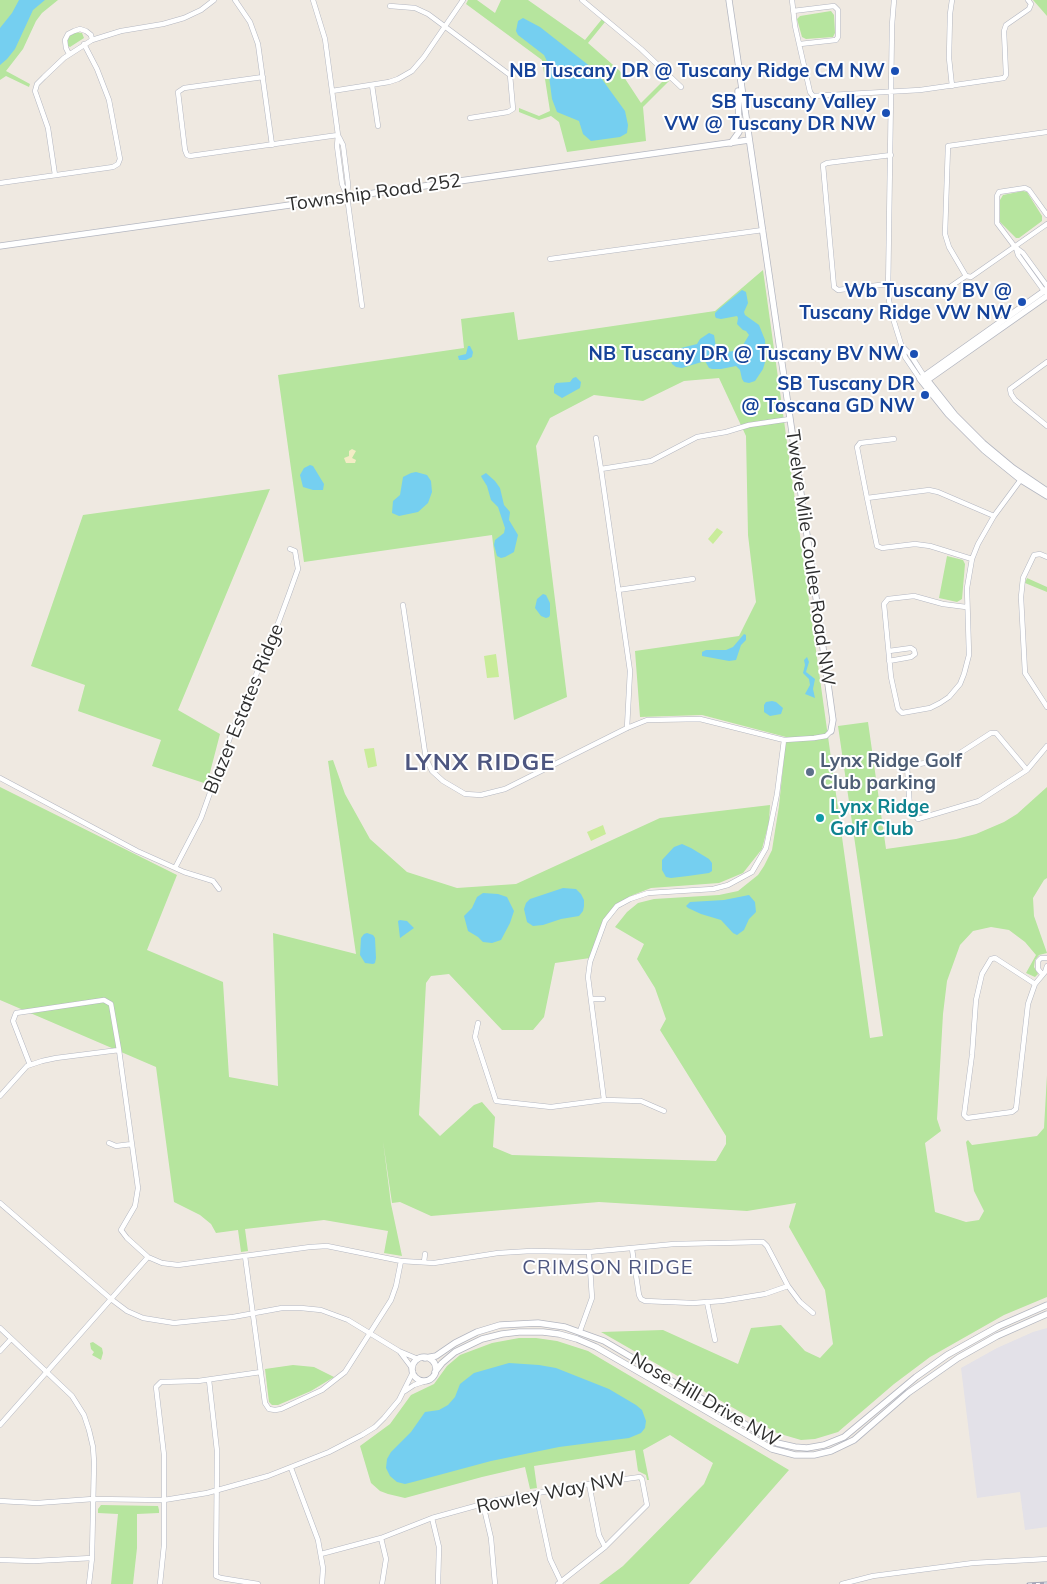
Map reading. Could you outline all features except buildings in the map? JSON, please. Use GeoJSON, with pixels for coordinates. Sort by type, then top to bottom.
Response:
{"type":"FeatureCollection","features":[{"type":"Feature","properties":{"kind":"street"},"geometry":{"type":"LineString","coordinates":[[55,176],[48,128],[36,91],[37,84],[69,54],[92,40],[121,31],[184,18],[201,10],[214,0]]}},
{"type":"Feature","properties":{"kind":"street"},"geometry":{"type":"LineString","coordinates":[[235,0],[255,33],[272,145]]}},
{"type":"Feature","properties":{"kind":"street"},"geometry":{"type":"LineString","coordinates":[[313,0],[325,39],[338,135],[343,145],[348,184],[347,196],[362,306]]}},
{"type":"Feature","properties":{"kind":"street"},"geometry":{"type":"LineString","coordinates":[[332,91],[398,79],[412,71],[463,0]]}},
{"type":"Feature","properties":{"kind":"street"},"geometry":{"type":"LineString","coordinates":[[582,0],[641,49],[681,87]]}},
{"type":"Feature","properties":{"kind":"street","name":"Twelve Mile Coulee Road NW"},"geometry":{"type":"LineString","coordinates":[[729,0],[833,720],[831,730]]}},
{"type":"Feature","properties":{"kind":"street"},"geometry":{"type":"LineString","coordinates":[[792,0],[810,92],[813,96],[920,90],[1004,78],[1006,75],[1004,31],[1006,25],[1029,9],[1031,4],[1028,0]]}},
{"type":"Feature","properties":{"kind":"street"},"geometry":{"type":"LineString","coordinates":[[894,0],[888,284],[891,312],[896,329],[903,348],[910,354],[924,379],[973,434],[1022,478],[1047,496]]}},
{"type":"Feature","properties":{"kind":"street"},"geometry":{"type":"LineString","coordinates":[[952,0],[949,42],[952,86]]}},
{"type":"Feature","properties":{"kind":"street"},"geometry":{"type":"LineString","coordinates":[[390,6],[408,6],[421,10],[510,75],[513,109],[508,112],[470,118]]}},
{"type":"Feature","properties":{"kind":"street"},"geometry":{"type":"LineString","coordinates":[[793,11],[834,6],[838,10],[838,37],[836,40],[800,44]]}},
{"type":"Feature","properties":{"kind":"street"},"geometry":{"type":"LineString","coordinates":[[69,54],[65,40],[68,34],[74,30],[86,31],[92,40]]}},
{"type":"Feature","properties":{"kind":"street"},"geometry":{"type":"LineString","coordinates":[[0,183],[113,167],[118,164],[115,126],[109,100],[97,69],[84,44]]}},
{"type":"Feature","properties":{"kind":"street"},"geometry":{"type":"LineString","coordinates":[[731,143],[739,132],[738,66]]}},
{"type":"Feature","properties":{"kind":"street"},"geometry":{"type":"LineString","coordinates":[[263,77],[184,88],[178,92],[178,104],[187,155],[338,135]]}},
{"type":"Feature","properties":{"kind":"street"},"geometry":{"type":"LineString","coordinates":[[372,85],[378,126]]}},
{"type":"Feature","properties":{"kind":"street"},"geometry":{"type":"LineString","coordinates":[[966,276],[949,247],[945,234],[948,146],[1047,132]]}},
{"type":"Feature","properties":{"kind":"street","name":"Township Road 252"},"geometry":{"type":"LineString","coordinates":[[0,246],[749,140]]}},
{"type":"Feature","properties":{"kind":"street"},"geometry":{"type":"LineString","coordinates":[[888,284],[838,290],[834,287],[823,165],[891,155]]}},
{"type":"Feature","properties":{"kind":"street"},"geometry":{"type":"LineString","coordinates":[[924,379],[1046,291],[996,223],[997,196],[999,192],[1025,188],[1029,190],[1047,215]]}},
{"type":"Feature","properties":{"kind":"street"},"geometry":{"type":"LineString","coordinates":[[947,289],[966,276],[971,277],[1047,224]]}},
{"type":"Feature","properties":{"kind":"street"},"geometry":{"type":"LineString","coordinates":[[550,259],[762,230]]}},
{"type":"Feature","properties":{"kind":"street"},"geometry":{"type":"LineString","coordinates":[[1047,362],[1010,389],[1015,400],[1047,426]]}},
{"type":"Feature","properties":{"kind":"street"},"geometry":{"type":"LineString","coordinates":[[601,469],[651,461],[697,437],[726,432],[749,425],[790,419]]}},
{"type":"Feature","properties":{"kind":"street"},"geometry":{"type":"LineString","coordinates":[[596,438],[630,671],[627,728]]}},
{"type":"Feature","properties":{"kind":"street"},"geometry":{"type":"LineString","coordinates":[[894,439],[860,443],[857,447],[877,546],[882,548],[915,544],[930,546],[972,559]]}},
{"type":"Feature","properties":{"kind":"street"},"geometry":{"type":"LineString","coordinates":[[1022,478],[1047,491]]}},
{"type":"Feature","properties":{"kind":"street"},"geometry":{"type":"LineString","coordinates":[[966,607],[942,604],[914,596],[888,599],[884,604],[891,677],[898,709],[902,713],[930,708],[944,700],[960,684],[969,655],[966,607],[967,581],[972,559],[994,516],[1022,478]]}},
{"type":"Feature","properties":{"kind":"street"},"geometry":{"type":"LineString","coordinates":[[867,498],[929,490],[994,516]]}},
{"type":"Feature","properties":{"kind":"street","name":"Blazer Estates Ridge"},"geometry":{"type":"LineString","coordinates":[[175,868],[201,818],[233,729],[289,594],[298,569],[295,551],[290,549]]}},
{"type":"Feature","properties":{"kind":"street"},"geometry":{"type":"LineString","coordinates":[[1047,557],[1040,554],[1034,555],[1023,578],[1021,597],[1025,673],[1047,707]]}},
{"type":"Feature","properties":{"kind":"street"},"geometry":{"type":"LineString","coordinates":[[618,590],[693,579]]}},
{"type":"Feature","properties":{"kind":"street"},"geometry":{"type":"LineString","coordinates":[[403,605],[426,759],[432,771],[442,781],[465,794],[481,795],[505,789],[627,728],[647,720],[700,719],[784,740],[826,736],[831,730]]}},
{"type":"Feature","properties":{"kind":"street"},"geometry":{"type":"LineString","coordinates":[[888,650],[911,648],[915,654],[910,657],[889,661]]}},
{"type":"Feature","properties":{"kind":"street"},"geometry":{"type":"LineString","coordinates":[[1026,770],[996,733],[991,733],[957,755],[937,761],[907,766],[910,809],[918,820],[979,801],[1026,770],[1047,746]]}},
{"type":"Feature","properties":{"kind":"street"},"geometry":{"type":"LineString","coordinates":[[604,1100],[588,977],[590,962],[605,921],[617,906],[648,893],[713,889],[728,885],[752,872],[766,848],[777,794],[784,740]]}},
{"type":"Feature","properties":{"kind":"street"},"geometry":{"type":"LineString","coordinates":[[0,778],[138,851],[175,868],[213,881],[219,889]]}},
{"type":"Feature","properties":{"kind":"street"},"geometry":{"type":"LineString","coordinates":[[1034,984],[995,958],[990,959],[982,974],[976,1000],[972,1055],[964,1114],[967,1118],[1012,1112],[1016,1109],[1028,1004],[1034,984],[1045,972],[1047,966]]}},
{"type":"Feature","properties":{"kind":"street"},"geometry":{"type":"LineString","coordinates":[[1045,972],[1038,969],[1038,961],[1041,958],[1047,958]]}},
{"type":"Feature","properties":{"kind":"street"},"geometry":{"type":"LineString","coordinates":[[592,999],[603,999]]}},
{"type":"Feature","properties":{"kind":"street"},"geometry":{"type":"LineString","coordinates":[[30,1065],[12,1021],[16,1013],[104,1000],[111,1004],[138,1188],[138,1197],[131,1216],[121,1230],[148,1257],[162,1263],[178,1265],[327,1246],[401,1261],[434,1263],[498,1253],[532,1251],[589,1252],[681,1244],[763,1242],[767,1246],[788,1286],[800,1302],[813,1313]]}},
{"type":"Feature","properties":{"kind":"street"},"geometry":{"type":"LineString","coordinates":[[478,1023],[475,1037],[496,1101],[551,1107],[604,1100],[641,1102],[664,1111]]}},
{"type":"Feature","properties":{"kind":"street"},"geometry":{"type":"LineString","coordinates":[[0,1096],[19,1074],[30,1065],[56,1058],[119,1050]]}},
{"type":"Feature","properties":{"kind":"street"},"geometry":{"type":"LineString","coordinates":[[109,1143],[116,1146],[132,1144]]}},
{"type":"Feature","properties":{"kind":"street"},"geometry":{"type":"LineString","coordinates":[[0,1202],[111,1300],[127,1311],[142,1318],[174,1323],[282,1308],[321,1310],[348,1320],[399,1351],[418,1359],[425,1358],[432,1361],[436,1372],[432,1378],[404,1391]]}},
{"type":"Feature","properties":{"kind":"street"},"geometry":{"type":"LineString","coordinates":[[632,1248],[639,1294],[642,1300],[646,1302],[707,1302],[760,1295],[788,1286]]}},
{"type":"Feature","properties":{"kind":"street"},"geometry":{"type":"LineString","coordinates":[[577,1339],[592,1298],[589,1252]]}},
{"type":"Feature","properties":{"kind":"street"},"geometry":{"type":"LineString","coordinates":[[424,1262],[425,1254]]}},
{"type":"Feature","properties":{"kind":"street"},"geometry":{"type":"LineString","coordinates":[[245,1256],[265,1403],[269,1409],[281,1409],[322,1390],[336,1381],[345,1372],[355,1360],[391,1300],[401,1261]]}},
{"type":"Feature","properties":{"kind":"street"},"geometry":{"type":"LineString","coordinates":[[0,1425],[148,1257]]}},
{"type":"Feature","properties":{"kind":"street"},"geometry":{"type":"LineString","coordinates":[[707,1302],[715,1340]]}},
{"type":"Feature","properties":{"kind":"street","name":"Nose Hill Drive NW"},"geometry":{"type":"LineString","coordinates":[[425,1358],[436,1356],[455,1343],[477,1332],[500,1326],[538,1323],[565,1327],[604,1341],[777,1443],[807,1448],[831,1443],[844,1437],[916,1377],[947,1355],[999,1326],[1047,1305]]}},
{"type":"Feature","properties":{"kind":"street","name":"Nose Hill Drive NW"},"geometry":{"type":"LineString","coordinates":[[436,1372],[440,1364],[455,1352],[471,1343],[492,1336],[511,1332],[559,1334],[596,1347],[772,1449],[795,1455],[814,1455],[831,1451],[854,1440],[908,1393],[958,1358],[997,1336],[1047,1314]]}},
{"type":"Feature","properties":{"kind":"street"},"geometry":{"type":"LineString","coordinates":[[0,1328],[72,1396],[84,1414],[93,1447],[92,1558],[89,1584]]}},
{"type":"Feature","properties":{"kind":"street"},"geometry":{"type":"LineString","coordinates":[[0,1351],[11,1339]]}},
{"type":"Feature","properties":{"kind":"street"},"geometry":{"type":"LineString","coordinates":[[399,1351],[417,1379],[426,1381]]}},
{"type":"Feature","properties":{"kind":"street"},"geometry":{"type":"LineString","coordinates":[[0,1501],[164,1500],[217,1490],[291,1468],[362,1435],[384,1418],[393,1409],[404,1391],[413,1364],[418,1359]]}},
{"type":"Feature","properties":{"kind":"street"},"geometry":{"type":"LineString","coordinates":[[160,1584],[164,1545],[163,1448],[156,1387],[161,1382],[209,1380],[261,1372]]}},
{"type":"Feature","properties":{"kind":"street"},"geometry":{"type":"LineString","coordinates":[[209,1380],[217,1442],[216,1576],[258,1584]]}},
{"type":"Feature","properties":{"kind":"street"},"geometry":{"type":"LineString","coordinates":[[291,1468],[314,1524],[321,1554],[322,1584]]}},
{"type":"Feature","properties":{"kind":"street","name":"Rowley Way NW"},"geometry":{"type":"LineString","coordinates":[[321,1554],[382,1538],[432,1518],[497,1500],[636,1477],[642,1479],[647,1505],[605,1547],[559,1583]]}},
{"type":"Feature","properties":{"kind":"street"},"geometry":{"type":"LineString","coordinates":[[589,1484],[599,1535],[605,1547]]}},
{"type":"Feature","properties":{"kind":"street"},"geometry":{"type":"LineString","coordinates":[[536,1493],[548,1554],[559,1583]]}},
{"type":"Feature","properties":{"kind":"street"},"geometry":{"type":"LineString","coordinates":[[483,1504],[491,1538],[495,1584]]}},
{"type":"Feature","properties":{"kind":"street"},"geometry":{"type":"LineString","coordinates":[[432,1518],[439,1547],[438,1584]]}},
{"type":"Feature","properties":{"kind":"street"},"geometry":{"type":"LineString","coordinates":[[382,1538],[386,1559],[382,1584]]}},
{"type":"Feature","properties":{"kind":"street"},"geometry":{"type":"LineString","coordinates":[[0,1560],[34,1561],[92,1558]]}},
{"type":"Feature","properties":{"kind":"street"},"geometry":{"type":"LineString","coordinates":[[842,1584],[873,1576],[974,1564],[1047,1559]]}},
{"type":"Feature","properties":{"kind":"shaded area"},"geometry":{"type":"Polygon","coordinates":[[[1047,1328],[1047,1527],[1025,1530],[1020,1492],[977,1498],[961,1368],[997,1348],[1047,1328]]]}},
{"type":"Feature","properties":{"kind":"green space"},"geometry":{"type":"Polygon","coordinates":[[[0,0],[58,0],[42,13],[36,21],[23,49],[6,71],[30,84],[29,87],[6,76],[0,80],[0,0]]]}},
{"type":"Feature","properties":{"kind":"green space"},"geometry":{"type":"Polygon","coordinates":[[[468,0],[477,0],[495,13],[501,0],[528,0],[585,40],[602,19],[605,22],[588,43],[620,71],[641,103],[667,77],[670,80],[643,107],[646,141],[567,152],[559,122],[551,116],[539,120],[519,112],[519,108],[539,116],[550,111],[542,60],[466,4],[468,0]]]}},
{"type":"Feature","properties":{"kind":"green space"},"geometry":{"type":"Polygon","coordinates":[[[1033,0],[1047,0],[1047,16],[1033,0]]]}},
{"type":"Feature","properties":{"kind":"green space"},"geometry":{"type":"Polygon","coordinates":[[[831,11],[834,15],[835,33],[833,37],[806,39],[802,37],[797,19],[800,16],[831,11]]]}},
{"type":"Feature","properties":{"kind":"green space"},"geometry":{"type":"Polygon","coordinates":[[[75,32],[82,33],[84,38],[70,47],[68,46],[67,39],[75,32]]]}},
{"type":"Feature","properties":{"kind":"green space"},"geometry":{"type":"Polygon","coordinates":[[[1027,192],[1042,216],[1042,221],[1019,238],[1016,238],[1000,222],[1000,200],[1003,195],[1027,192]]]}},
{"type":"Feature","properties":{"kind":"green space"},"geometry":{"type":"Polygon","coordinates":[[[763,270],[870,1038],[883,1036],[838,726],[868,722],[886,849],[956,839],[976,834],[1017,814],[1047,787],[1047,878],[1033,898],[1034,916],[1047,953],[1039,955],[1035,960],[1034,967],[1038,974],[1035,977],[1026,973],[1036,955],[1025,942],[1009,930],[991,927],[973,931],[960,945],[947,981],[943,1014],[937,1119],[941,1131],[925,1143],[935,1212],[966,1222],[979,1220],[984,1211],[974,1191],[966,1142],[968,1140],[972,1145],[1037,1136],[1044,1128],[1047,1075],[1047,1297],[1004,1315],[930,1357],[894,1384],[838,1432],[815,1439],[801,1440],[777,1433],[601,1332],[663,1330],[738,1364],[751,1328],[781,1325],[805,1351],[820,1358],[833,1344],[825,1290],[789,1227],[796,1203],[747,1211],[599,1202],[431,1216],[400,1202],[392,1203],[383,1141],[391,1204],[402,1256],[384,1253],[388,1231],[324,1220],[245,1229],[248,1251],[241,1252],[238,1230],[216,1233],[211,1224],[200,1215],[174,1202],[156,1067],[0,1000],[0,787],[177,875],[147,950],[223,982],[229,1077],[278,1086],[273,933],[356,954],[328,761],[333,760],[345,794],[370,839],[407,872],[457,888],[516,884],[660,818],[770,805],[769,822],[762,849],[743,873],[719,883],[651,888],[633,895],[618,904],[605,923],[590,958],[555,963],[544,1017],[533,1030],[502,1030],[449,974],[431,976],[426,983],[419,1115],[440,1136],[474,1105],[482,1102],[495,1117],[493,1147],[512,1155],[716,1161],[726,1144],[726,1136],[660,1030],[666,1019],[655,988],[637,959],[644,944],[615,927],[627,912],[638,903],[654,899],[719,895],[738,891],[758,875],[772,850],[779,806],[786,737],[702,715],[640,717],[635,651],[739,636],[756,602],[748,535],[746,436],[719,378],[684,381],[643,401],[594,395],[550,418],[536,446],[567,697],[514,720],[492,535],[304,562],[278,375],[464,348],[461,319],[514,312],[518,340],[715,311],[763,270]]]}},
{"type":"Feature","properties":{"kind":"green space"},"geometry":{"type":"Polygon","coordinates":[[[270,489],[178,710],[220,734],[207,784],[152,766],[161,740],[78,711],[85,685],[31,666],[83,515],[270,489]]]}},
{"type":"Feature","properties":{"kind":"green space"},"geometry":{"type":"Polygon","coordinates":[[[717,528],[723,532],[713,544],[708,539],[717,528]]]}},
{"type":"Feature","properties":{"kind":"green space"},"geometry":{"type":"Polygon","coordinates":[[[947,556],[963,560],[965,564],[962,599],[957,602],[939,598],[947,556]]]}},
{"type":"Feature","properties":{"kind":"green space"},"geometry":{"type":"Polygon","coordinates":[[[1027,578],[1047,587],[1047,592],[1025,583],[1027,578]]]}},
{"type":"Feature","properties":{"kind":"green space"},"geometry":{"type":"Polygon","coordinates":[[[496,654],[499,677],[487,678],[484,656],[496,654]]]}},
{"type":"Feature","properties":{"kind":"green space"},"geometry":{"type":"Polygon","coordinates":[[[374,748],[377,766],[368,768],[364,749],[374,748]]]}},
{"type":"Feature","properties":{"kind":"green space"},"geometry":{"type":"Polygon","coordinates":[[[603,825],[606,834],[591,841],[587,832],[603,825]]]}},
{"type":"Feature","properties":{"kind":"green space"},"geometry":{"type":"Polygon","coordinates":[[[519,1338],[557,1341],[588,1351],[789,1470],[689,1584],[599,1584],[623,1566],[704,1484],[713,1463],[670,1435],[643,1450],[649,1480],[647,1480],[646,1475],[638,1471],[635,1450],[534,1466],[537,1488],[530,1489],[525,1467],[405,1498],[380,1491],[371,1483],[360,1446],[390,1424],[411,1395],[434,1384],[447,1366],[460,1355],[492,1343],[519,1338]]]}},
{"type":"Feature","properties":{"kind":"green space"},"geometry":{"type":"Polygon","coordinates":[[[93,1342],[102,1348],[101,1360],[92,1355],[94,1352],[91,1349],[90,1343],[93,1342]]]}},
{"type":"Feature","properties":{"kind":"green space"},"geometry":{"type":"Polygon","coordinates":[[[293,1365],[314,1367],[334,1377],[311,1391],[278,1405],[272,1405],[269,1402],[265,1369],[293,1365]]]}},
{"type":"Feature","properties":{"kind":"green space"},"geometry":{"type":"Polygon","coordinates":[[[101,1505],[158,1506],[159,1513],[137,1514],[137,1548],[133,1584],[111,1584],[118,1514],[98,1513],[101,1505]]]}},
{"type":"Feature","properties":{"kind":"sand"},"geometry":{"type":"Polygon","coordinates":[[[352,449],[356,451],[352,458],[356,460],[355,463],[346,463],[344,458],[349,456],[349,451],[352,449]]]}},
{"type":"Feature","properties":{"kind":"water"},"geometry":{"type":"Polygon","coordinates":[[[19,0],[45,0],[33,10],[15,49],[0,65],[0,28],[12,13],[19,0]]]}},
{"type":"Feature","properties":{"kind":"water"},"geometry":{"type":"Polygon","coordinates":[[[523,18],[540,27],[596,71],[625,111],[628,125],[627,133],[620,137],[591,141],[583,134],[579,121],[557,112],[552,99],[547,61],[544,55],[518,35],[516,31],[518,21],[523,18]]]}},
{"type":"Feature","properties":{"kind":"water"},"geometry":{"type":"Polygon","coordinates":[[[742,290],[746,292],[748,303],[744,312],[745,315],[759,325],[765,340],[766,359],[763,369],[755,381],[744,382],[740,370],[736,366],[712,369],[709,368],[705,361],[682,368],[672,364],[670,358],[672,354],[681,348],[697,344],[700,339],[709,333],[714,335],[718,350],[723,352],[735,351],[743,345],[749,335],[737,324],[737,316],[721,319],[715,316],[719,309],[742,290]]]}},
{"type":"Feature","properties":{"kind":"water"},"geometry":{"type":"Polygon","coordinates":[[[468,346],[470,346],[473,352],[472,357],[466,360],[459,360],[458,356],[466,354],[468,346]]]}},
{"type":"Feature","properties":{"kind":"water"},"geometry":{"type":"Polygon","coordinates":[[[576,377],[581,382],[580,388],[562,398],[554,393],[556,383],[570,382],[576,377]]]}},
{"type":"Feature","properties":{"kind":"water"},"geometry":{"type":"Polygon","coordinates":[[[310,465],[313,466],[324,484],[323,490],[303,487],[300,475],[304,468],[310,465]]]}},
{"type":"Feature","properties":{"kind":"water"},"geometry":{"type":"Polygon","coordinates":[[[416,472],[427,475],[431,481],[432,492],[428,503],[418,512],[399,516],[392,513],[393,501],[400,495],[403,477],[416,472]]]}},
{"type":"Feature","properties":{"kind":"water"},"geometry":{"type":"Polygon","coordinates":[[[486,473],[500,488],[504,505],[510,512],[509,520],[518,535],[514,552],[501,558],[497,556],[494,545],[495,540],[504,533],[505,528],[498,507],[491,500],[487,486],[481,476],[486,473]]]}},
{"type":"Feature","properties":{"kind":"water"},"geometry":{"type":"Polygon","coordinates":[[[543,594],[546,595],[550,603],[550,615],[546,618],[541,616],[535,608],[537,599],[543,594]]]}},
{"type":"Feature","properties":{"kind":"water"},"geometry":{"type":"Polygon","coordinates":[[[744,634],[746,635],[746,640],[741,645],[736,660],[729,661],[702,656],[702,652],[706,650],[726,650],[733,647],[744,634]]]}},
{"type":"Feature","properties":{"kind":"water"},"geometry":{"type":"Polygon","coordinates":[[[807,657],[809,662],[806,672],[815,679],[813,689],[815,698],[805,694],[810,685],[809,679],[803,673],[804,660],[807,657]]]}},
{"type":"Feature","properties":{"kind":"water"},"geometry":{"type":"Polygon","coordinates":[[[772,701],[783,708],[781,714],[770,716],[764,712],[766,702],[772,701]]]}},
{"type":"Feature","properties":{"kind":"water"},"geometry":{"type":"Polygon","coordinates":[[[682,844],[709,859],[712,863],[712,871],[688,876],[666,877],[662,870],[662,860],[674,847],[682,844]]]}},
{"type":"Feature","properties":{"kind":"water"},"geometry":{"type":"Polygon","coordinates":[[[563,888],[576,889],[581,894],[584,906],[579,916],[543,925],[533,926],[527,922],[524,909],[530,899],[563,888]]]}},
{"type":"Feature","properties":{"kind":"water"},"geometry":{"type":"Polygon","coordinates":[[[483,893],[507,897],[514,911],[501,940],[492,943],[483,942],[468,931],[464,916],[472,908],[477,897],[483,893]]]}},
{"type":"Feature","properties":{"kind":"water"},"geometry":{"type":"Polygon","coordinates":[[[749,895],[755,902],[756,912],[749,919],[744,930],[737,935],[721,920],[701,914],[686,906],[690,902],[724,900],[749,895]]]}},
{"type":"Feature","properties":{"kind":"water"},"geometry":{"type":"Polygon","coordinates":[[[398,921],[407,921],[414,928],[400,938],[398,921]]]}},
{"type":"Feature","properties":{"kind":"water"},"geometry":{"type":"Polygon","coordinates":[[[367,933],[375,938],[376,958],[373,964],[365,963],[360,955],[361,938],[367,933]]]}},
{"type":"Feature","properties":{"kind":"water"},"geometry":{"type":"Polygon","coordinates":[[[509,1363],[556,1368],[609,1389],[642,1410],[646,1421],[645,1428],[641,1433],[629,1438],[559,1447],[491,1461],[405,1484],[397,1482],[390,1476],[386,1468],[387,1459],[391,1452],[411,1432],[425,1412],[439,1410],[448,1405],[455,1397],[460,1384],[474,1373],[509,1363]]]}},
{"type":"Feature","properties":{"kind":"railway"},"geometry":{"type":"LineString","coordinates":[[1028,1584],[1047,1583]]}},
{"type":"Feature","properties":{"kind":"place","name":"NB Tuscany DR @ Tuscany Ridge CM NW"},"geometry":{"type":"Point","coordinates":[895,71]}},
{"type":"Feature","properties":{"kind":"place","name":"SB Tuscany Valley VW @ Tuscany DR NW"},"geometry":{"type":"Point","coordinates":[886,113]}},
{"type":"Feature","properties":{"kind":"place","name":"Wb Tuscany BV @ Tuscany Ridge VW NW"},"geometry":{"type":"Point","coordinates":[1022,302]}},
{"type":"Feature","properties":{"kind":"place","name":"NB Tuscany DR @ Tuscany BV NW"},"geometry":{"type":"Point","coordinates":[914,354]}},
{"type":"Feature","properties":{"kind":"place","name":"SB Tuscany DR @ Toscana GD NW"},"geometry":{"type":"Point","coordinates":[925,395]}},
{"type":"Feature","properties":{"kind":"place","name":"Lynx Ridge Golf Club parking"},"geometry":{"type":"Point","coordinates":[810,772]}},
{"type":"Feature","properties":{"kind":"place","name":"Lynx Ridge Golf Club"},"geometry":{"type":"Point","coordinates":[820,818]}},
{"type":"Feature","properties":{"kind":"district","name":"LYNX RIDGE"},"geometry":{"type":"Point","coordinates":[480,763]}},
{"type":"Feature","properties":{"kind":"district","name":"CRIMSON RIDGE"},"geometry":{"type":"Point","coordinates":[608,1268]}}]}
